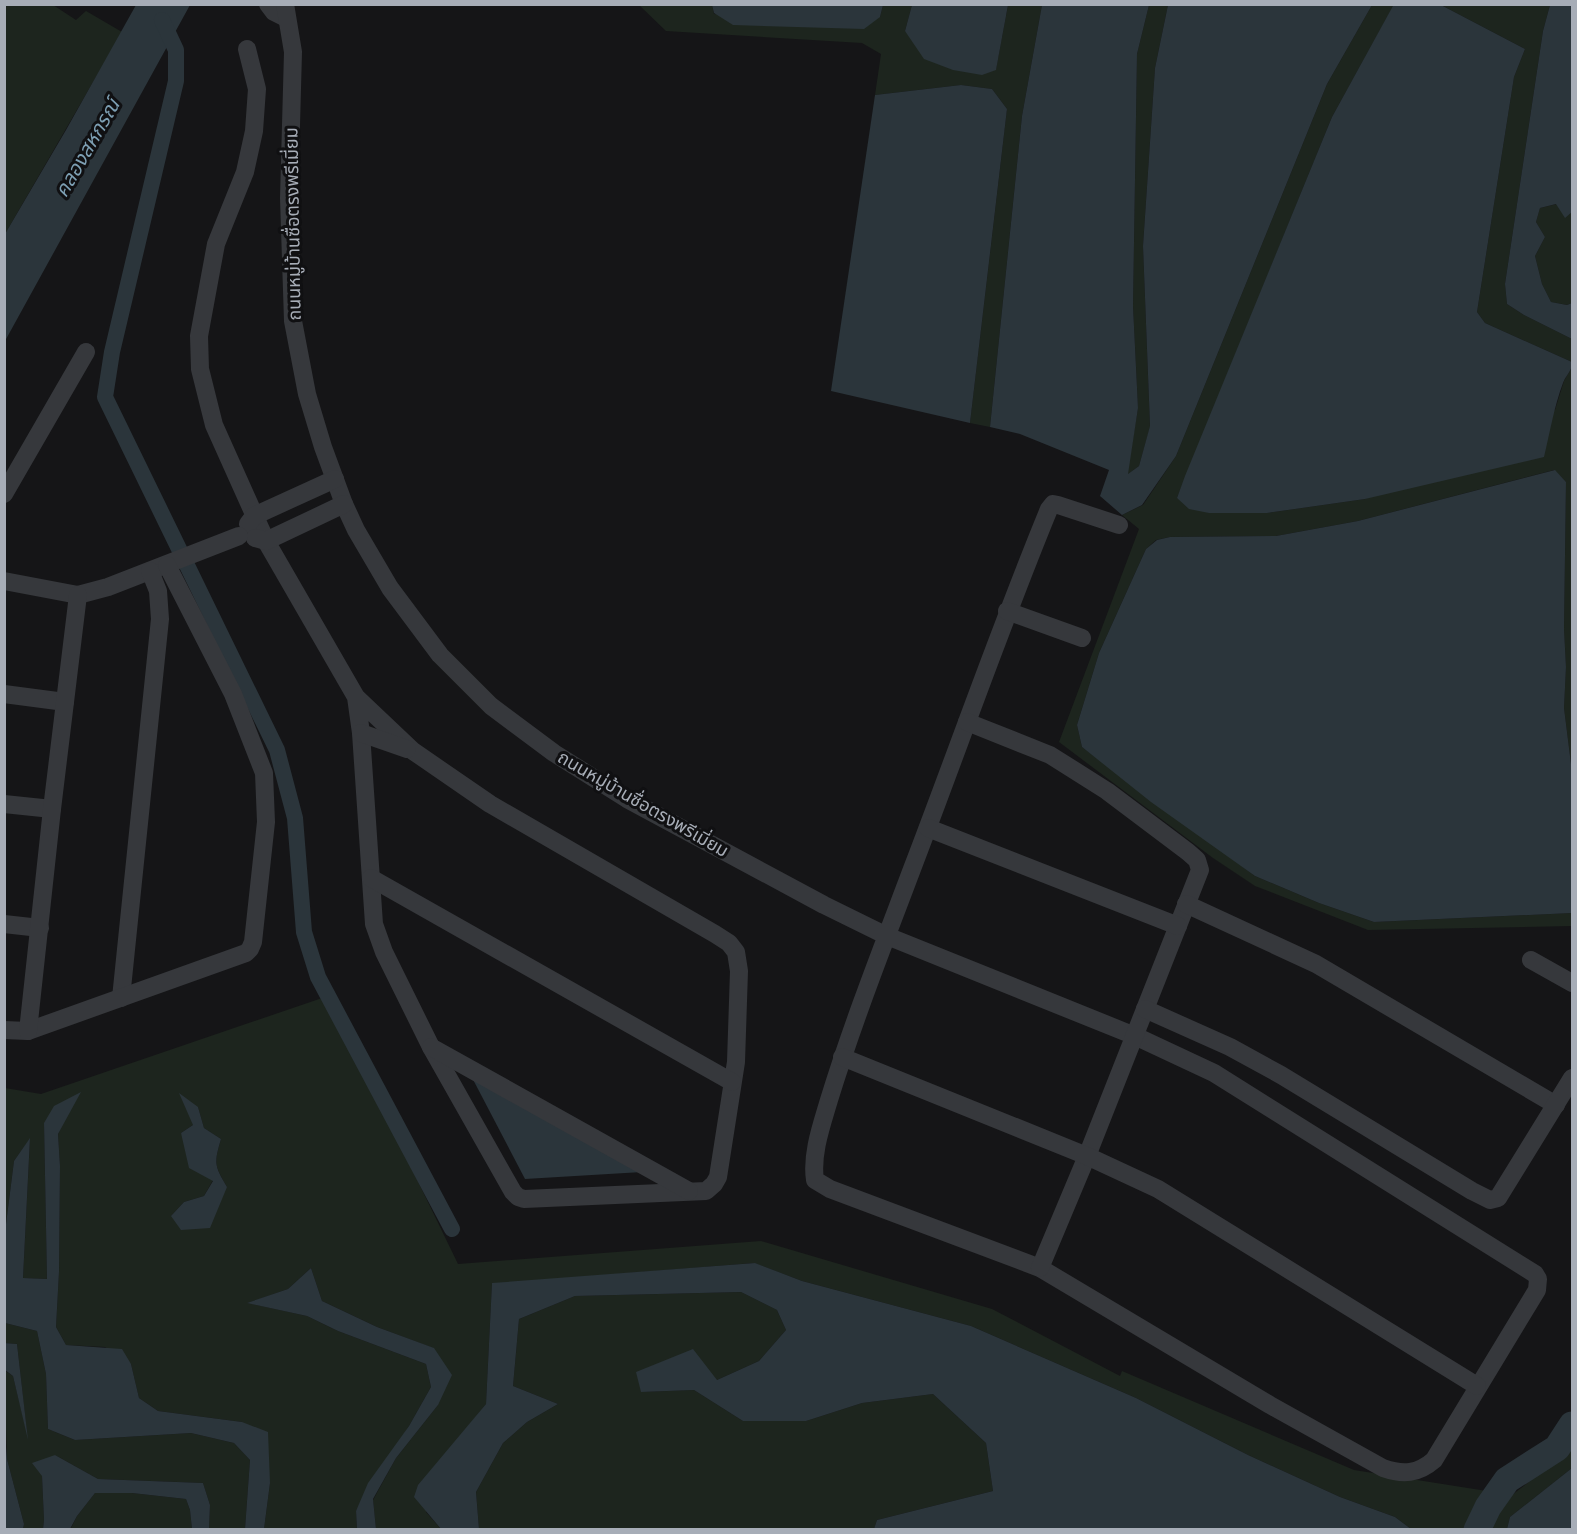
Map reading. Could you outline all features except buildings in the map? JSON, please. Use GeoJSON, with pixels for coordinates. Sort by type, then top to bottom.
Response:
{"type":"FeatureCollection","features":[{"type":"Feature","properties":{"kind":"street","name":"ถนนหมู่บ้านซื่อตรงพรีเมี่ยม"},"geometry":{"type":"LineString","coordinates":[[268,4],[274,12],[286,11],[293,52],[290,198],[293,321],[307,394],[344,504],[390,588],[440,655],[491,706],[554,753],[627,800],[886,936],[1135,1036],[1214,1073],[1535,1274],[1538,1279],[1537,1290],[1477,1386]]}},
{"type":"Feature","properties":{"kind":"street"},"geometry":{"type":"LineString","coordinates":[[247,49],[257,89],[250,153],[245,172],[216,244],[199,336],[200,369],[214,425],[266,540],[356,697],[413,751],[490,804],[729,944],[736,952],[739,971],[736,1062],[718,1177],[706,1191],[524,1199],[513,1192],[431,1047],[384,952],[374,924],[361,733],[356,697]]}},
{"type":"Feature","properties":{"kind":"street"},"geometry":{"type":"LineString","coordinates":[[4,494],[86,352]]}},
{"type":"Feature","properties":{"kind":"street"},"geometry":{"type":"LineString","coordinates":[[239,536],[254,516],[335,479]]}},
{"type":"Feature","properties":{"kind":"street"},"geometry":{"type":"LineString","coordinates":[[4,581],[78,595],[162,567],[239,536],[266,540],[344,504]]}},
{"type":"Feature","properties":{"kind":"street"},"geometry":{"type":"LineString","coordinates":[[842,1057],[1137,1178],[1178,1200],[1477,1386],[1434,1460],[1417,1471],[1397,1473],[1383,1468],[1270,1405],[1040,1268],[830,1189],[816,1180],[815,1164],[821,1130],[842,1057],[1007,611],[1049,509],[1053,504],[1119,525]]}},
{"type":"Feature","properties":{"kind":"street"},"geometry":{"type":"LineString","coordinates":[[4,1030],[28,1031],[246,953],[253,942],[266,822],[264,772],[233,694],[185,598],[162,567]]}},
{"type":"Feature","properties":{"kind":"street"},"geometry":{"type":"LineString","coordinates":[[121,998],[160,619],[158,591],[162,567]]}},
{"type":"Feature","properties":{"kind":"street"},"geometry":{"type":"LineString","coordinates":[[28,1031],[78,595]]}},
{"type":"Feature","properties":{"kind":"street"},"geometry":{"type":"LineString","coordinates":[[159,606],[185,598]]}},
{"type":"Feature","properties":{"kind":"street"},"geometry":{"type":"LineString","coordinates":[[1007,611],[1082,639]]}},
{"type":"Feature","properties":{"kind":"street"},"geometry":{"type":"LineString","coordinates":[[4,694],[65,702]]}},
{"type":"Feature","properties":{"kind":"street"},"geometry":{"type":"LineString","coordinates":[[967,722],[1050,755],[1107,791],[1188,852],[1197,860],[1200,870],[1087,1156],[1040,1268]]}},
{"type":"Feature","properties":{"kind":"street"},"geometry":{"type":"LineString","coordinates":[[361,733],[413,751]]}},
{"type":"Feature","properties":{"kind":"street"},"geometry":{"type":"LineString","coordinates":[[4,804],[52,809]]}},
{"type":"Feature","properties":{"kind":"street"},"geometry":{"type":"LineString","coordinates":[[928,828],[1178,926]]}},
{"type":"Feature","properties":{"kind":"street"},"geometry":{"type":"LineString","coordinates":[[370,878],[732,1082]]}},
{"type":"Feature","properties":{"kind":"street"},"geometry":{"type":"LineString","coordinates":[[1186,904],[1316,964],[1556,1105]]}},
{"type":"Feature","properties":{"kind":"street"},"geometry":{"type":"LineString","coordinates":[[4,924],[40,928]]}},
{"type":"Feature","properties":{"kind":"street"},"geometry":{"type":"LineString","coordinates":[[1531,960],[1572,983]]}},
{"type":"Feature","properties":{"kind":"street"},"geometry":{"type":"LineString","coordinates":[[1145,1009],[1240,1053],[1490,1200],[1498,1198],[1572,1078]]}},
{"type":"Feature","properties":{"kind":"street"},"geometry":{"type":"LineString","coordinates":[[431,1047],[691,1192]]}},
{"type":"Feature","properties":{"kind":"shaded area"},"geometry":{"type":"Polygon","coordinates":[[[5,5],[53,5],[76,20],[86,11],[122,32],[5,234],[5,5]]]}},
{"type":"Feature","properties":{"kind":"shaded area"},"geometry":{"type":"Polygon","coordinates":[[[639,5],[712,5],[714,14],[880,17],[883,5],[912,5],[905,31],[996,69],[1008,5],[1042,5],[1022,116],[990,427],[970,423],[1007,109],[992,89],[961,85],[875,95],[881,54],[862,43],[666,31],[639,5]]]}},
{"type":"Feature","properties":{"kind":"shaded area"},"geometry":{"type":"Polygon","coordinates":[[[1149,5],[1168,5],[1155,68],[1143,246],[1150,427],[1139,466],[1127,475],[1138,408],[1133,306],[1137,54],[1149,5]]]}},
{"type":"Feature","properties":{"kind":"shaded area"},"geometry":{"type":"Polygon","coordinates":[[[1372,5],[1394,5],[1332,117],[1177,498],[1209,513],[1267,513],[1365,499],[1555,410],[1564,381],[1572,367],[1572,772],[1564,708],[1566,482],[1554,470],[1358,521],[1276,536],[1170,537],[1156,540],[1146,549],[1099,653],[1077,725],[1082,747],[1255,876],[1319,903],[1374,922],[1572,913],[1572,926],[1368,930],[1255,886],[1213,858],[1059,742],[1139,529],[1122,515],[1143,505],[1176,456],[1327,84],[1372,5]]]}},
{"type":"Feature","properties":{"kind":"shaded area"},"geometry":{"type":"Polygon","coordinates":[[[1441,5],[1550,5],[1543,31],[1505,284],[1507,304],[1572,339],[1572,362],[1485,323],[1477,312],[1514,77],[1525,49],[1441,5]]]}},
{"type":"Feature","properties":{"kind":"shaded area"},"geometry":{"type":"Polygon","coordinates":[[[1557,204],[1565,217],[1572,212],[1572,303],[1567,305],[1551,302],[1542,284],[1535,256],[1545,237],[1536,222],[1540,208],[1557,204]]]}},
{"type":"Feature","properties":{"kind":"shaded area"},"geometry":{"type":"Polygon","coordinates":[[[328,996],[458,1264],[761,1241],[992,1309],[1120,1376],[1122,1371],[1354,1470],[1512,1495],[1572,1449],[1572,1468],[1510,1517],[1507,1529],[1411,1529],[1395,1517],[1340,1497],[1248,1455],[1136,1398],[971,1326],[802,1281],[754,1263],[492,1284],[486,1404],[461,1436],[426,1512],[441,1529],[376,1529],[373,1500],[396,1458],[438,1405],[433,1348],[377,1327],[322,1301],[311,1268],[288,1289],[248,1303],[307,1316],[338,1331],[426,1364],[431,1387],[356,1511],[357,1529],[264,1529],[270,1483],[242,1422],[158,1411],[139,1398],[131,1364],[105,1347],[66,1345],[56,1327],[59,1272],[58,1134],[64,1120],[44,1123],[47,1279],[23,1278],[30,1139],[14,1161],[5,1232],[5,1088],[41,1094],[328,996]],[[198,1107],[193,1125],[181,1133],[213,1180],[204,1196],[184,1202],[171,1216],[227,1187],[216,1164],[221,1139],[204,1128],[198,1107]]]}},
{"type":"Feature","properties":{"kind":"shaded area"},"geometry":{"type":"Polygon","coordinates":[[[741,1292],[777,1310],[786,1330],[759,1361],[717,1380],[641,1392],[694,1390],[743,1421],[806,1421],[862,1403],[933,1394],[986,1443],[993,1491],[877,1520],[874,1530],[479,1529],[476,1492],[503,1443],[527,1422],[558,1404],[513,1386],[519,1319],[575,1296],[741,1292]]]}},
{"type":"Feature","properties":{"kind":"shaded area"},"geometry":{"type":"Polygon","coordinates":[[[5,1323],[37,1331],[46,1374],[48,1429],[75,1440],[191,1433],[234,1443],[250,1460],[245,1529],[209,1529],[210,1505],[203,1483],[98,1479],[55,1455],[42,1476],[43,1529],[23,1529],[24,1524],[7,1459],[4,1370],[13,1376],[27,1433],[17,1344],[5,1343],[5,1323]]]}},
{"type":"Feature","properties":{"kind":"shaded area"},"geometry":{"type":"Polygon","coordinates":[[[95,1493],[132,1493],[186,1499],[192,1529],[70,1530],[77,1516],[95,1493]]]}},
{"type":"Feature","properties":{"kind":"water"},"geometry":{"type":"Polygon","coordinates":[[[712,4],[883,5],[880,17],[864,29],[733,25],[714,13],[712,4]]]}},
{"type":"Feature","properties":{"kind":"water"},"geometry":{"type":"Polygon","coordinates":[[[1394,4],[1441,5],[1525,49],[1514,77],[1477,312],[1485,323],[1572,362],[1557,401],[1544,457],[1365,499],[1267,513],[1209,513],[1189,509],[1177,498],[1185,476],[1332,117],[1394,4]]]}},
{"type":"Feature","properties":{"kind":"water","name":"คลองสหกรณ์"},"geometry":{"type":"Polygon","coordinates":[[[136,5],[190,5],[5,341],[5,234],[136,5]]]}},
{"type":"Feature","properties":{"kind":"water"},"geometry":{"type":"Polygon","coordinates":[[[912,5],[1008,5],[996,70],[982,75],[953,70],[924,59],[905,31],[912,5]]]}},
{"type":"Feature","properties":{"kind":"water"},"geometry":{"type":"Polygon","coordinates":[[[1042,5],[1149,5],[1137,54],[1133,306],[1138,408],[1128,474],[1139,466],[1150,426],[1143,246],[1155,68],[1168,5],[1372,5],[1327,84],[1176,456],[1142,505],[1122,515],[1100,496],[1109,470],[1020,434],[990,427],[1022,116],[1042,5]]]}},
{"type":"Feature","properties":{"kind":"water"},"geometry":{"type":"Polygon","coordinates":[[[1550,5],[1572,5],[1572,212],[1565,218],[1556,204],[1540,208],[1536,222],[1545,237],[1535,256],[1542,284],[1551,302],[1567,305],[1572,303],[1572,339],[1507,304],[1505,284],[1543,31],[1550,5]]]}},
{"type":"Feature","properties":{"kind":"water"},"geometry":{"type":"Polygon","coordinates":[[[961,85],[992,89],[1007,109],[970,423],[831,391],[875,95],[961,85]]]}},
{"type":"Feature","properties":{"kind":"water"},"geometry":{"type":"Polygon","coordinates":[[[1555,470],[1566,482],[1564,708],[1572,772],[1572,913],[1374,922],[1319,903],[1255,876],[1151,802],[1082,747],[1077,725],[1099,653],[1146,549],[1157,540],[1170,537],[1276,536],[1358,521],[1555,470]]]}},
{"type":"Feature","properties":{"kind":"water"},"geometry":{"type":"Polygon","coordinates":[[[467,1068],[642,1172],[525,1179],[467,1068]]]}},
{"type":"Feature","properties":{"kind":"water"},"geometry":{"type":"Polygon","coordinates":[[[81,1092],[58,1134],[59,1272],[56,1327],[66,1345],[122,1349],[131,1364],[139,1398],[158,1411],[242,1422],[268,1432],[270,1483],[264,1529],[245,1529],[250,1460],[234,1443],[191,1433],[75,1440],[48,1429],[46,1374],[37,1331],[5,1323],[5,1232],[14,1161],[30,1138],[23,1278],[47,1279],[44,1123],[54,1106],[81,1092]]]}},
{"type":"Feature","properties":{"kind":"water"},"geometry":{"type":"Polygon","coordinates":[[[179,1093],[198,1107],[204,1128],[221,1139],[216,1164],[227,1187],[210,1228],[181,1230],[171,1216],[184,1202],[204,1196],[213,1181],[189,1168],[181,1133],[193,1125],[179,1093]]]}},
{"type":"Feature","properties":{"kind":"water"},"geometry":{"type":"Polygon","coordinates":[[[755,1263],[802,1281],[971,1326],[1136,1398],[1248,1455],[1340,1497],[1395,1517],[1411,1529],[874,1529],[877,1520],[993,1491],[986,1443],[933,1394],[862,1403],[806,1421],[743,1421],[694,1390],[641,1392],[636,1372],[693,1349],[717,1380],[759,1361],[786,1330],[777,1310],[741,1292],[575,1296],[519,1319],[513,1386],[558,1404],[527,1422],[503,1443],[476,1492],[479,1529],[441,1529],[414,1497],[418,1485],[486,1404],[492,1283],[755,1263]]]}},
{"type":"Feature","properties":{"kind":"water"},"geometry":{"type":"Polygon","coordinates":[[[311,1268],[322,1301],[377,1327],[434,1348],[452,1375],[438,1405],[396,1458],[373,1499],[376,1529],[357,1529],[356,1511],[368,1483],[409,1426],[431,1387],[426,1364],[338,1331],[307,1316],[247,1303],[288,1289],[311,1268]]]}},
{"type":"Feature","properties":{"kind":"water"},"geometry":{"type":"Polygon","coordinates":[[[4,1343],[17,1344],[28,1440],[13,1376],[5,1370],[4,1343]]]}},
{"type":"Feature","properties":{"kind":"water"},"geometry":{"type":"Polygon","coordinates":[[[4,1422],[7,1459],[24,1524],[23,1529],[5,1529],[4,1422]]]}},
{"type":"Feature","properties":{"kind":"water"},"geometry":{"type":"Polygon","coordinates":[[[55,1455],[98,1479],[203,1483],[210,1505],[209,1529],[192,1529],[186,1499],[132,1493],[95,1493],[70,1529],[43,1529],[42,1476],[32,1463],[55,1455]]]}},
{"type":"Feature","properties":{"kind":"water"},"geometry":{"type":"Polygon","coordinates":[[[1572,1468],[1572,1529],[1507,1529],[1510,1517],[1572,1468]]]}},
{"type":"Feature","properties":{"kind":"waterway"},"geometry":{"type":"LineString","coordinates":[[162,20],[176,50],[176,81],[112,352],[105,397],[277,750],[295,818],[304,932],[318,977],[452,1229]]}},
{"type":"Feature","properties":{"kind":"waterway"},"geometry":{"type":"LineString","coordinates":[[1477,1530],[1488,1507],[1507,1480],[1557,1448],[1572,1425]]}}]}
